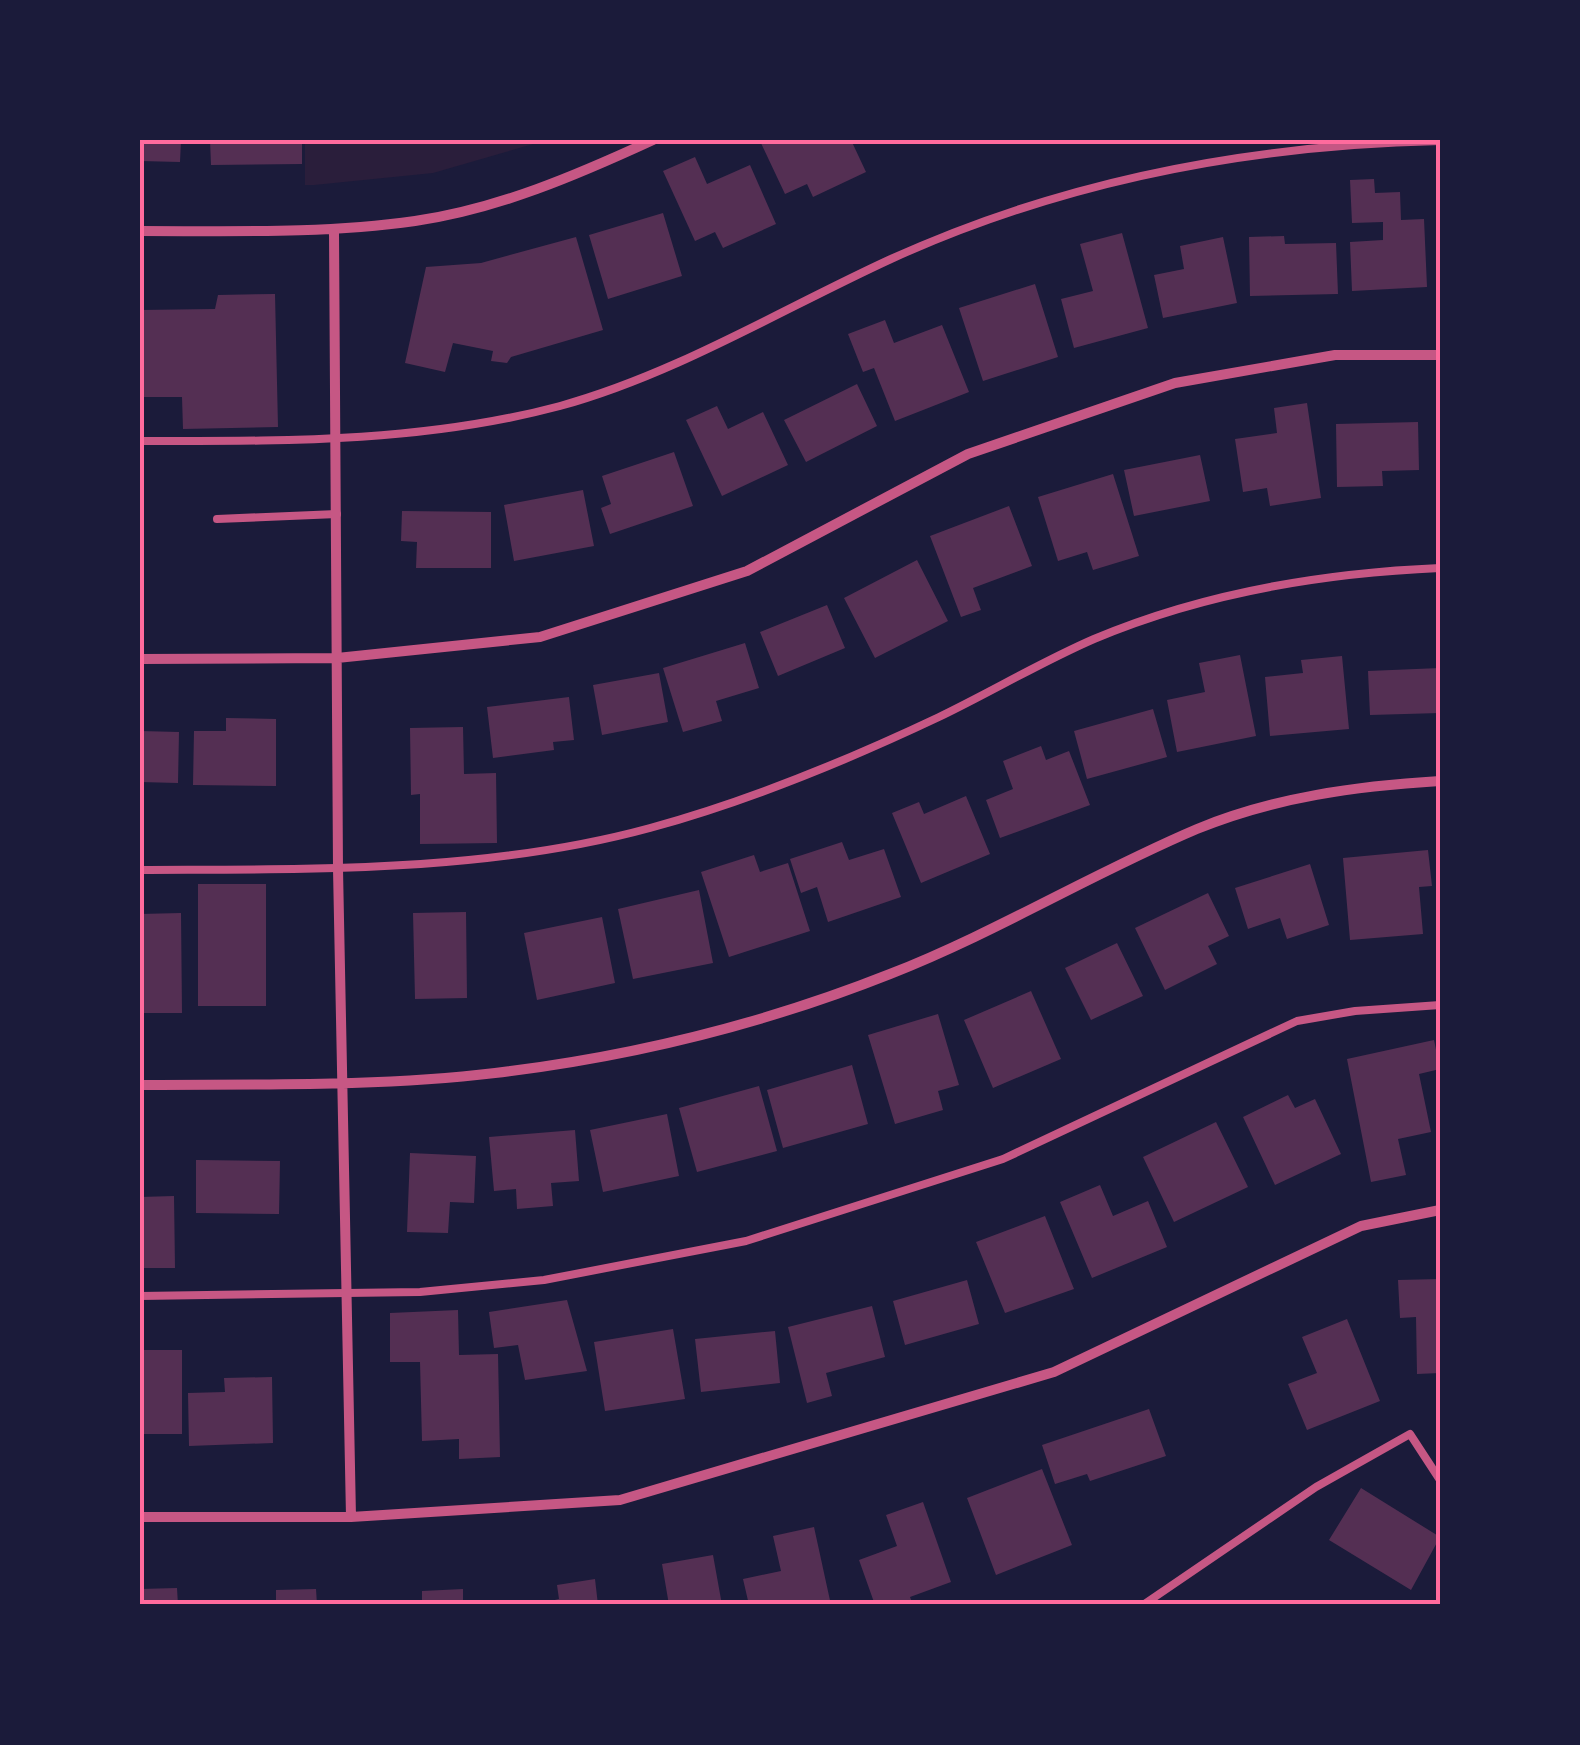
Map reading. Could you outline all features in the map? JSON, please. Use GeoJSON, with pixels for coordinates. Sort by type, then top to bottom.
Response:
{"type":"FeatureCollection","features":[{"type":"Feature","properties":{"kind":"street"},"geometry":{"type":"LineString","coordinates":[[140,231],[334,231],[419,221],[564,181],[653,140]]}},
{"type":"Feature","properties":{"kind":"street"},"geometry":{"type":"LineString","coordinates":[[334,231],[338,869],[351,1517]]}},
{"type":"Feature","properties":{"kind":"street"},"geometry":{"type":"LineString","coordinates":[[140,659],[337,658],[540,636],[747,571],[968,454],[1174,383],[1335,355],[1440,354]]}},
{"type":"Feature","properties":{"kind":"street"},"geometry":{"type":"LineString","coordinates":[[140,1085],[342,1083],[492,1074],[606,1057],[691,1037],[890,974],[1197,829],[1313,795],[1361,786],[1440,781]]}},
{"type":"Feature","properties":{"kind":"street"},"geometry":{"type":"LineString","coordinates":[[140,1517],[351,1517],[620,1500],[1054,1372],[1361,1226],[1440,1210]]}},
{"type":"Feature","properties":{"kind":"lane"},"geometry":{"type":"LineString","coordinates":[[140,441],[336,440],[435,430],[562,405],[661,369],[893,258],[1052,198],[1158,170],[1271,150],[1440,141]]}},
{"type":"Feature","properties":{"kind":"lane"},"geometry":{"type":"LineString","coordinates":[[217,519],[337,514]]}},
{"type":"Feature","properties":{"kind":"lane"},"geometry":{"type":"LineString","coordinates":[[140,870],[338,869],[558,848],[650,828],[853,757],[1096,638],[1164,615],[1246,590],[1440,568]]}},
{"type":"Feature","properties":{"kind":"lane"},"geometry":{"type":"LineString","coordinates":[[140,1296],[345,1295],[544,1280],[746,1240],[1002,1160],[1297,1022],[1355,1011],[1440,1005]]}},
{"type":"Feature","properties":{"kind":"lane"},"geometry":{"type":"LineString","coordinates":[[1143,1605],[1316,1487],[1410,1434],[1440,1480]]}},
{"type":"Feature","properties":{"kind":"shaded area"},"geometry":{"type":"Polygon","coordinates":[[[305,140],[547,140],[433,173],[305,185],[305,140]]]}},
{"type":"Feature","properties":{"kind":"building"},"geometry":{"type":"Polygon","coordinates":[[[140,140],[181,140],[180,162],[140,161],[140,140]]]}},
{"type":"Feature","properties":{"kind":"building"},"geometry":{"type":"Polygon","coordinates":[[[210,140],[302,140],[302,164],[211,165],[210,140]]]}},
{"type":"Feature","properties":{"kind":"building"},"geometry":{"type":"Polygon","coordinates":[[[851,140],[866,172],[813,197],[807,184],[785,194],[760,141],[851,140]]]}},
{"type":"Feature","properties":{"kind":"building"},"geometry":{"type":"Polygon","coordinates":[[[695,157],[707,184],[750,165],[776,224],[723,248],[715,232],[695,241],[663,171],[695,157]]]}},
{"type":"Feature","properties":{"kind":"building"},"geometry":{"type":"Polygon","coordinates":[[[1374,179],[1375,193],[1400,192],[1401,220],[1424,219],[1427,287],[1352,291],[1350,242],[1383,240],[1383,222],[1352,223],[1350,180],[1374,179]]]}},
{"type":"Feature","properties":{"kind":"building"},"geometry":{"type":"Polygon","coordinates":[[[663,213],[682,276],[608,299],[589,235],[663,213]]]}},
{"type":"Feature","properties":{"kind":"building"},"geometry":{"type":"Polygon","coordinates":[[[1122,233],[1148,328],[1074,348],[1061,299],[1093,291],[1080,244],[1122,233]]]}},
{"type":"Feature","properties":{"kind":"building"},"geometry":{"type":"Polygon","coordinates":[[[1284,236],[1285,244],[1336,243],[1338,294],[1250,296],[1249,237],[1284,236]]]}},
{"type":"Feature","properties":{"kind":"building"},"geometry":{"type":"Polygon","coordinates":[[[576,237],[603,330],[511,357],[507,363],[491,361],[493,351],[453,343],[445,372],[405,363],[426,267],[481,263],[576,237]]]}},
{"type":"Feature","properties":{"kind":"building"},"geometry":{"type":"Polygon","coordinates":[[[1223,237],[1237,303],[1163,318],[1154,275],[1184,269],[1180,246],[1223,237]]]}},
{"type":"Feature","properties":{"kind":"building"},"geometry":{"type":"Polygon","coordinates":[[[1035,284],[1058,357],[983,381],[959,308],[1035,284]]]}},
{"type":"Feature","properties":{"kind":"building"},"geometry":{"type":"Polygon","coordinates":[[[275,294],[278,427],[183,429],[182,397],[140,397],[140,310],[215,309],[218,295],[275,294]]]}},
{"type":"Feature","properties":{"kind":"building"},"geometry":{"type":"Polygon","coordinates":[[[885,320],[894,343],[942,325],[969,392],[895,421],[874,368],[863,372],[848,334],[885,320]]]}},
{"type":"Feature","properties":{"kind":"building"},"geometry":{"type":"Polygon","coordinates":[[[857,384],[877,426],[806,462],[784,420],[857,384]]]}},
{"type":"Feature","properties":{"kind":"building"},"geometry":{"type":"Polygon","coordinates":[[[1307,403],[1321,498],[1270,506],[1267,488],[1243,492],[1235,439],[1277,433],[1274,408],[1307,403]]]}},
{"type":"Feature","properties":{"kind":"building"},"geometry":{"type":"Polygon","coordinates":[[[717,406],[728,429],[763,412],[788,465],[722,496],[686,420],[717,406]]]}},
{"type":"Feature","properties":{"kind":"building"},"geometry":{"type":"Polygon","coordinates":[[[1418,422],[1419,470],[1382,471],[1383,486],[1337,487],[1336,424],[1418,422]]]}},
{"type":"Feature","properties":{"kind":"building"},"geometry":{"type":"Polygon","coordinates":[[[674,452],[693,506],[610,534],[601,508],[611,504],[602,476],[674,452]]]}},
{"type":"Feature","properties":{"kind":"building"},"geometry":{"type":"Polygon","coordinates":[[[1200,455],[1210,501],[1134,516],[1124,470],[1200,455]]]}},
{"type":"Feature","properties":{"kind":"building"},"geometry":{"type":"Polygon","coordinates":[[[1113,474],[1139,556],[1093,570],[1087,552],[1058,561],[1038,497],[1113,474]]]}},
{"type":"Feature","properties":{"kind":"building"},"geometry":{"type":"Polygon","coordinates":[[[583,490],[594,546],[514,561],[504,505],[583,490]]]}},
{"type":"Feature","properties":{"kind":"building"},"geometry":{"type":"Polygon","coordinates":[[[1009,506],[1032,566],[973,588],[981,610],[961,617],[930,536],[1009,506]]]}},
{"type":"Feature","properties":{"kind":"building"},"geometry":{"type":"Polygon","coordinates":[[[402,511],[491,512],[491,568],[416,568],[417,542],[401,541],[402,511]]]}},
{"type":"Feature","properties":{"kind":"building"},"geometry":{"type":"Polygon","coordinates":[[[917,560],[948,621],[875,658],[844,598],[917,560]]]}},
{"type":"Feature","properties":{"kind":"building"},"geometry":{"type":"Polygon","coordinates":[[[827,605],[845,648],[778,676],[760,632],[827,605]]]}},
{"type":"Feature","properties":{"kind":"building"},"geometry":{"type":"Polygon","coordinates":[[[745,643],[759,688],[716,701],[722,721],[683,732],[663,668],[745,643]]]}},
{"type":"Feature","properties":{"kind":"building"},"geometry":{"type":"Polygon","coordinates":[[[1240,655],[1256,736],[1177,752],[1167,700],[1205,692],[1199,663],[1240,655]]]}},
{"type":"Feature","properties":{"kind":"building"},"geometry":{"type":"Polygon","coordinates":[[[1342,656],[1349,729],[1270,736],[1265,677],[1303,673],[1301,660],[1342,656]]]}},
{"type":"Feature","properties":{"kind":"building"},"geometry":{"type":"Polygon","coordinates":[[[1440,668],[1440,713],[1370,715],[1368,671],[1440,668]]]}},
{"type":"Feature","properties":{"kind":"building"},"geometry":{"type":"Polygon","coordinates":[[[659,673],[668,722],[602,735],[593,685],[659,673]]]}},
{"type":"Feature","properties":{"kind":"building"},"geometry":{"type":"Polygon","coordinates":[[[569,697],[574,740],[553,742],[554,750],[493,758],[487,707],[569,697]]]}},
{"type":"Feature","properties":{"kind":"building"},"geometry":{"type":"Polygon","coordinates":[[[1153,709],[1167,757],[1087,779],[1074,731],[1153,709]]]}},
{"type":"Feature","properties":{"kind":"building"},"geometry":{"type":"Polygon","coordinates":[[[226,718],[276,719],[276,786],[193,785],[194,731],[226,731],[226,718]]]}},
{"type":"Feature","properties":{"kind":"building"},"geometry":{"type":"Polygon","coordinates":[[[463,727],[464,774],[496,773],[497,843],[420,844],[420,794],[411,795],[410,728],[463,727]]]}},
{"type":"Feature","properties":{"kind":"building"},"geometry":{"type":"Polygon","coordinates":[[[140,731],[179,732],[178,783],[140,782],[140,731]]]}},
{"type":"Feature","properties":{"kind":"building"},"geometry":{"type":"Polygon","coordinates":[[[1041,746],[1046,760],[1069,751],[1090,805],[1000,838],[986,800],[1013,789],[1003,761],[1041,746]]]}},
{"type":"Feature","properties":{"kind":"building"},"geometry":{"type":"Polygon","coordinates":[[[966,796],[990,854],[921,883],[892,813],[919,802],[924,814],[966,796]]]}},
{"type":"Feature","properties":{"kind":"building"},"geometry":{"type":"Polygon","coordinates":[[[842,842],[849,860],[884,849],[901,897],[828,922],[817,887],[801,893],[790,859],[842,842]]]}},
{"type":"Feature","properties":{"kind":"building"},"geometry":{"type":"Polygon","coordinates":[[[1428,850],[1432,886],[1419,887],[1423,934],[1350,940],[1343,858],[1428,850]]]}},
{"type":"Feature","properties":{"kind":"building"},"geometry":{"type":"Polygon","coordinates":[[[754,855],[760,872],[788,863],[810,931],[729,957],[701,872],[754,855]]]}},
{"type":"Feature","properties":{"kind":"building"},"geometry":{"type":"Polygon","coordinates":[[[1310,864],[1329,925],[1287,939],[1280,918],[1248,929],[1235,888],[1310,864]]]}},
{"type":"Feature","properties":{"kind":"building"},"geometry":{"type":"Polygon","coordinates":[[[198,884],[266,884],[266,1006],[198,1006],[198,884]]]}},
{"type":"Feature","properties":{"kind":"building"},"geometry":{"type":"Polygon","coordinates":[[[699,890],[713,963],[633,979],[618,909],[699,890]]]}},
{"type":"Feature","properties":{"kind":"building"},"geometry":{"type":"Polygon","coordinates":[[[1208,893],[1229,936],[1208,946],[1217,964],[1165,990],[1135,928],[1208,893]]]}},
{"type":"Feature","properties":{"kind":"building"},"geometry":{"type":"Polygon","coordinates":[[[466,912],[467,998],[415,999],[413,913],[466,912]]]}},
{"type":"Feature","properties":{"kind":"building"},"geometry":{"type":"Polygon","coordinates":[[[181,913],[182,1013],[142,1013],[140,914],[181,913]]]}},
{"type":"Feature","properties":{"kind":"building"},"geometry":{"type":"Polygon","coordinates":[[[602,917],[615,983],[537,1000],[524,933],[602,917]]]}},
{"type":"Feature","properties":{"kind":"building"},"geometry":{"type":"Polygon","coordinates":[[[1117,943],[1143,996],[1091,1020],[1065,968],[1117,943]]]}},
{"type":"Feature","properties":{"kind":"building"},"geometry":{"type":"Polygon","coordinates":[[[1031,991],[1061,1059],[993,1088],[964,1020],[1031,991]]]}},
{"type":"Feature","properties":{"kind":"building"},"geometry":{"type":"Polygon","coordinates":[[[938,1014],[959,1085],[938,1091],[943,1110],[895,1124],[868,1035],[938,1014]]]}},
{"type":"Feature","properties":{"kind":"building"},"geometry":{"type":"Polygon","coordinates":[[[1434,1040],[1440,1069],[1419,1074],[1431,1132],[1398,1139],[1406,1175],[1371,1182],[1347,1059],[1434,1040]]]}},
{"type":"Feature","properties":{"kind":"building"},"geometry":{"type":"Polygon","coordinates":[[[852,1065],[868,1124],[783,1148],[767,1090],[852,1065]]]}},
{"type":"Feature","properties":{"kind":"building"},"geometry":{"type":"Polygon","coordinates":[[[759,1086],[777,1151],[697,1172],[679,1108],[759,1086]]]}},
{"type":"Feature","properties":{"kind":"building"},"geometry":{"type":"Polygon","coordinates":[[[1288,1095],[1295,1108],[1315,1099],[1341,1154],[1275,1185],[1243,1117],[1288,1095]]]}},
{"type":"Feature","properties":{"kind":"building"},"geometry":{"type":"Polygon","coordinates":[[[667,1114],[679,1176],[603,1192],[590,1130],[667,1114]]]}},
{"type":"Feature","properties":{"kind":"building"},"geometry":{"type":"Polygon","coordinates":[[[1216,1122],[1248,1187],[1174,1222],[1143,1157],[1216,1122]]]}},
{"type":"Feature","properties":{"kind":"building"},"geometry":{"type":"Polygon","coordinates":[[[575,1130],[579,1181],[551,1183],[553,1206],[517,1209],[516,1189],[494,1191],[489,1137],[575,1130]]]}},
{"type":"Feature","properties":{"kind":"building"},"geometry":{"type":"Polygon","coordinates":[[[410,1153],[476,1156],[474,1203],[450,1202],[448,1233],[407,1232],[410,1153]]]}},
{"type":"Feature","properties":{"kind":"building"},"geometry":{"type":"Polygon","coordinates":[[[196,1160],[280,1161],[279,1214],[196,1213],[196,1160]]]}},
{"type":"Feature","properties":{"kind":"building"},"geometry":{"type":"Polygon","coordinates":[[[1100,1185],[1113,1216],[1148,1201],[1167,1247],[1092,1278],[1060,1202],[1100,1185]]]}},
{"type":"Feature","properties":{"kind":"building"},"geometry":{"type":"Polygon","coordinates":[[[174,1196],[175,1268],[140,1268],[140,1197],[174,1196]]]}},
{"type":"Feature","properties":{"kind":"building"},"geometry":{"type":"Polygon","coordinates":[[[1045,1216],[1074,1289],[1005,1313],[976,1242],[1045,1216]]]}},
{"type":"Feature","properties":{"kind":"building"},"geometry":{"type":"Polygon","coordinates":[[[1440,1279],[1440,1373],[1417,1374],[1416,1317],[1400,1318],[1398,1280],[1440,1279]]]}},
{"type":"Feature","properties":{"kind":"building"},"geometry":{"type":"Polygon","coordinates":[[[967,1280],[979,1324],[905,1345],[893,1301],[967,1280]]]}},
{"type":"Feature","properties":{"kind":"building"},"geometry":{"type":"Polygon","coordinates":[[[567,1300],[587,1371],[525,1380],[518,1345],[494,1348],[489,1312],[567,1300]]]}},
{"type":"Feature","properties":{"kind":"building"},"geometry":{"type":"Polygon","coordinates":[[[872,1306],[885,1357],[826,1373],[832,1396],[807,1403],[788,1327],[872,1306]]]}},
{"type":"Feature","properties":{"kind":"building"},"geometry":{"type":"Polygon","coordinates":[[[458,1310],[459,1355],[498,1354],[500,1457],[459,1459],[459,1439],[422,1441],[420,1362],[390,1362],[390,1313],[458,1310]]]}},
{"type":"Feature","properties":{"kind":"building"},"geometry":{"type":"Polygon","coordinates":[[[1347,1319],[1380,1401],[1307,1430],[1288,1384],[1317,1373],[1302,1337],[1347,1319]]]}},
{"type":"Feature","properties":{"kind":"building"},"geometry":{"type":"Polygon","coordinates":[[[673,1329],[685,1399],[605,1411],[594,1342],[673,1329]]]}},
{"type":"Feature","properties":{"kind":"building"},"geometry":{"type":"Polygon","coordinates":[[[775,1331],[780,1383],[701,1392],[695,1339],[775,1331]]]}},
{"type":"Feature","properties":{"kind":"building"},"geometry":{"type":"Polygon","coordinates":[[[140,1350],[182,1350],[182,1434],[141,1434],[140,1350]]]}},
{"type":"Feature","properties":{"kind":"building"},"geometry":{"type":"Polygon","coordinates":[[[272,1377],[273,1443],[189,1446],[188,1393],[225,1392],[224,1378],[272,1377]]]}},
{"type":"Feature","properties":{"kind":"building"},"geometry":{"type":"Polygon","coordinates":[[[1149,1409],[1166,1456],[1090,1481],[1087,1474],[1055,1484],[1042,1445],[1149,1409]]]}},
{"type":"Feature","properties":{"kind":"building"},"geometry":{"type":"Polygon","coordinates":[[[1042,1469],[1072,1545],[996,1575],[967,1498],[1042,1469]]]}},
{"type":"Feature","properties":{"kind":"building"},"geometry":{"type":"Polygon","coordinates":[[[1361,1488],[1440,1537],[1411,1590],[1329,1540],[1361,1488]]]}},
{"type":"Feature","properties":{"kind":"building"},"geometry":{"type":"Polygon","coordinates":[[[923,1502],[951,1582],[910,1597],[913,1605],[875,1605],[859,1560],[897,1546],[886,1515],[923,1502]]]}},
{"type":"Feature","properties":{"kind":"building"},"geometry":{"type":"Polygon","coordinates":[[[814,1527],[831,1605],[749,1605],[743,1579],[781,1571],[773,1536],[814,1527]]]}},
{"type":"Feature","properties":{"kind":"building"},"geometry":{"type":"Polygon","coordinates":[[[713,1555],[722,1605],[669,1605],[662,1564],[713,1555]]]}},
{"type":"Feature","properties":{"kind":"building"},"geometry":{"type":"Polygon","coordinates":[[[595,1579],[598,1605],[533,1605],[559,1599],[557,1585],[595,1579]]]}},
{"type":"Feature","properties":{"kind":"building"},"geometry":{"type":"Polygon","coordinates":[[[177,1588],[178,1605],[140,1605],[140,1589],[177,1588]]]}},
{"type":"Feature","properties":{"kind":"building"},"geometry":{"type":"Polygon","coordinates":[[[316,1589],[317,1605],[276,1605],[276,1590],[316,1589]]]}},
{"type":"Feature","properties":{"kind":"building"},"geometry":{"type":"Polygon","coordinates":[[[463,1589],[463,1605],[422,1605],[422,1591],[463,1589]]]}}]}
